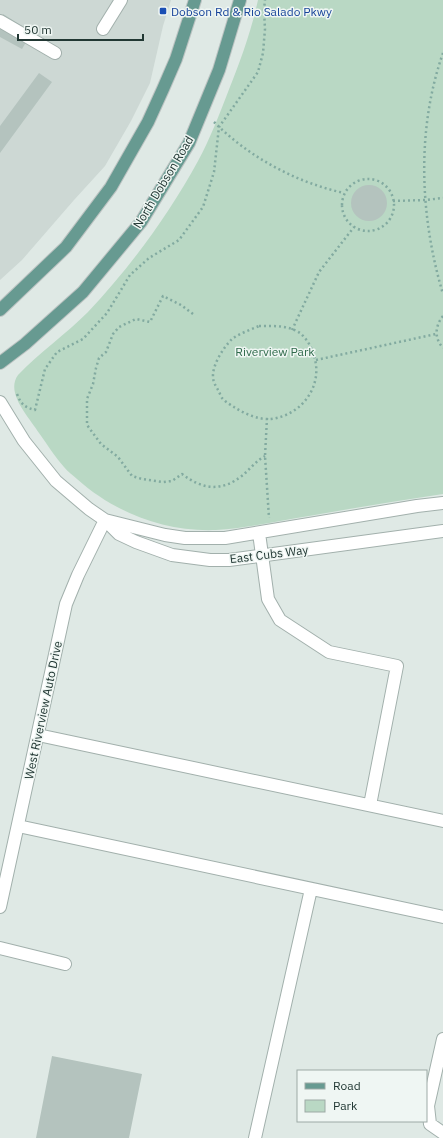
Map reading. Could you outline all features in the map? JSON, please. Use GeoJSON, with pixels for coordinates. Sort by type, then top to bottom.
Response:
{"type":"FeatureCollection","features":[{"type":"Feature","properties":{"kind":"main road"},"geometry":{"type":"LineString","coordinates":[[0,310],[66,247],[111,186],[148,122],[166,83],[176,59],[195,0]]}},
{"type":"Feature","properties":{"kind":"main road","name":"North Dobson Road"},"geometry":{"type":"LineString","coordinates":[[0,363],[25,344],[84,292],[141,222],[189,143],[219,70],[240,0]]}},
{"type":"Feature","properties":{"kind":"street"},"geometry":{"type":"LineString","coordinates":[[103,29],[121,0]]}},
{"type":"Feature","properties":{"kind":"street"},"geometry":{"type":"LineString","coordinates":[[0,21],[55,53]]}},
{"type":"Feature","properties":{"kind":"street","name":"East Cubs Way"},"geometry":{"type":"LineString","coordinates":[[0,402],[24,441],[56,481],[89,509],[105,520],[119,534],[172,555],[210,560],[229,560],[443,531]]}},
{"type":"Feature","properties":{"kind":"street","name":"East Cubs Way"},"geometry":{"type":"LineString","coordinates":[[105,520],[165,535],[185,538],[224,538],[443,503]]}},
{"type":"Feature","properties":{"kind":"street","name":"West Riverview Auto Drive"},"geometry":{"type":"LineString","coordinates":[[0,907],[66,604],[78,575],[105,520]]}},
{"type":"Feature","properties":{"kind":"street"},"geometry":{"type":"LineString","coordinates":[[259,533],[268,599],[280,620],[329,652],[396,666],[370,805]]}},
{"type":"Feature","properties":{"kind":"street"},"geometry":{"type":"LineString","coordinates":[[38,735],[443,821]]}},
{"type":"Feature","properties":{"kind":"street"},"geometry":{"type":"LineString","coordinates":[[18,826],[443,917]]}},
{"type":"Feature","properties":{"kind":"street"},"geometry":{"type":"LineString","coordinates":[[255,1138],[311,889]]}},
{"type":"Feature","properties":{"kind":"street"},"geometry":{"type":"LineString","coordinates":[[0,948],[65,964]]}},
{"type":"Feature","properties":{"kind":"street"},"geometry":{"type":"LineString","coordinates":[[443,1038],[428,1106],[430,1124],[443,1133]]}},
{"type":"Feature","properties":{"kind":"path"},"geometry":{"type":"LineString","coordinates":[[16,394],[20,402],[25,407],[35,410],[45,368],[57,352],[83,339],[108,313],[130,275],[149,258],[179,240],[203,207],[214,172],[219,127],[258,72],[263,52],[265,0]]}},
{"type":"Feature","properties":{"kind":"path"},"geometry":{"type":"LineString","coordinates":[[443,53],[435,79],[427,124],[424,170],[425,200],[431,247],[443,294]]}},
{"type":"Feature","properties":{"kind":"path"},"geometry":{"type":"LineString","coordinates":[[214,122],[236,142],[277,168],[298,179],[344,193]]}},
{"type":"Feature","properties":{"kind":"path"},"geometry":{"type":"LineString","coordinates":[[363,179],[372,179],[386,186],[391,193],[393,200],[392,213],[386,224],[370,231],[354,227],[348,222],[342,208],[344,193],[349,186],[363,179]]}},
{"type":"Feature","properties":{"kind":"path"},"geometry":{"type":"LineString","coordinates":[[393,200],[425,200],[443,198]]}},
{"type":"Feature","properties":{"kind":"path"},"geometry":{"type":"LineString","coordinates":[[292,330],[319,272],[354,227]]}},
{"type":"Feature","properties":{"kind":"path"},"geometry":{"type":"LineString","coordinates":[[192,314],[163,296],[150,322],[136,319],[120,327],[113,334],[106,352],[99,358],[96,368],[88,399],[87,425],[101,444],[118,457],[132,476],[153,482],[172,481],[182,474],[194,483],[216,487],[228,484],[242,476],[265,456]]}},
{"type":"Feature","properties":{"kind":"path"},"geometry":{"type":"LineString","coordinates":[[443,316],[438,322],[436,330],[440,345],[443,348]]}},
{"type":"Feature","properties":{"kind":"path"},"geometry":{"type":"LineString","coordinates":[[259,326],[273,326],[292,330],[301,334],[311,346],[316,360],[317,377],[311,393],[301,406],[286,415],[270,419],[253,417],[223,400],[213,381],[215,364],[223,350],[232,339],[259,326]]}},
{"type":"Feature","properties":{"kind":"path"},"geometry":{"type":"LineString","coordinates":[[316,360],[436,334]]}},
{"type":"Feature","properties":{"kind":"path"},"geometry":{"type":"LineString","coordinates":[[267,418],[265,456],[269,518]]}},
{"type":"Feature","properties":{"kind":"shaded area"},"geometry":{"type":"Polygon","coordinates":[[[0,0],[171,0],[163,26],[150,83],[131,121],[105,166],[22,260],[0,280],[0,0]]]}},
{"type":"Feature","properties":{"kind":"green space","name":"Riverview Park"},"geometry":{"type":"Polygon","coordinates":[[[258,0],[443,0],[443,494],[239,528],[197,530],[178,528],[160,524],[124,511],[92,491],[69,472],[54,455],[20,405],[14,389],[15,382],[18,375],[26,367],[80,320],[104,295],[134,259],[174,201],[198,161],[214,127],[245,47],[258,0]]]}},
{"type":"Feature","properties":{"kind":"building"},"geometry":{"type":"Polygon","coordinates":[[[3,14],[32,32],[22,49],[0,37],[0,19],[3,14]]]}},
{"type":"Feature","properties":{"kind":"building"},"geometry":{"type":"Polygon","coordinates":[[[39,73],[52,82],[0,153],[0,126],[39,73]]]}},
{"type":"Feature","properties":{"kind":"building"},"geometry":{"type":"Polygon","coordinates":[[[373,185],[382,190],[386,196],[386,210],[382,216],[373,221],[365,221],[356,216],[352,210],[351,199],[356,190],[362,186],[373,185]]]}},
{"type":"Feature","properties":{"kind":"building"},"geometry":{"type":"Polygon","coordinates":[[[52,1056],[142,1074],[129,1138],[36,1138],[52,1056]]]}},
{"type":"Feature","properties":{"kind":"place","name":"Dobson Rd & Rio Salado Pkwy"},"geometry":{"type":"Point","coordinates":[163,11]}}]}
